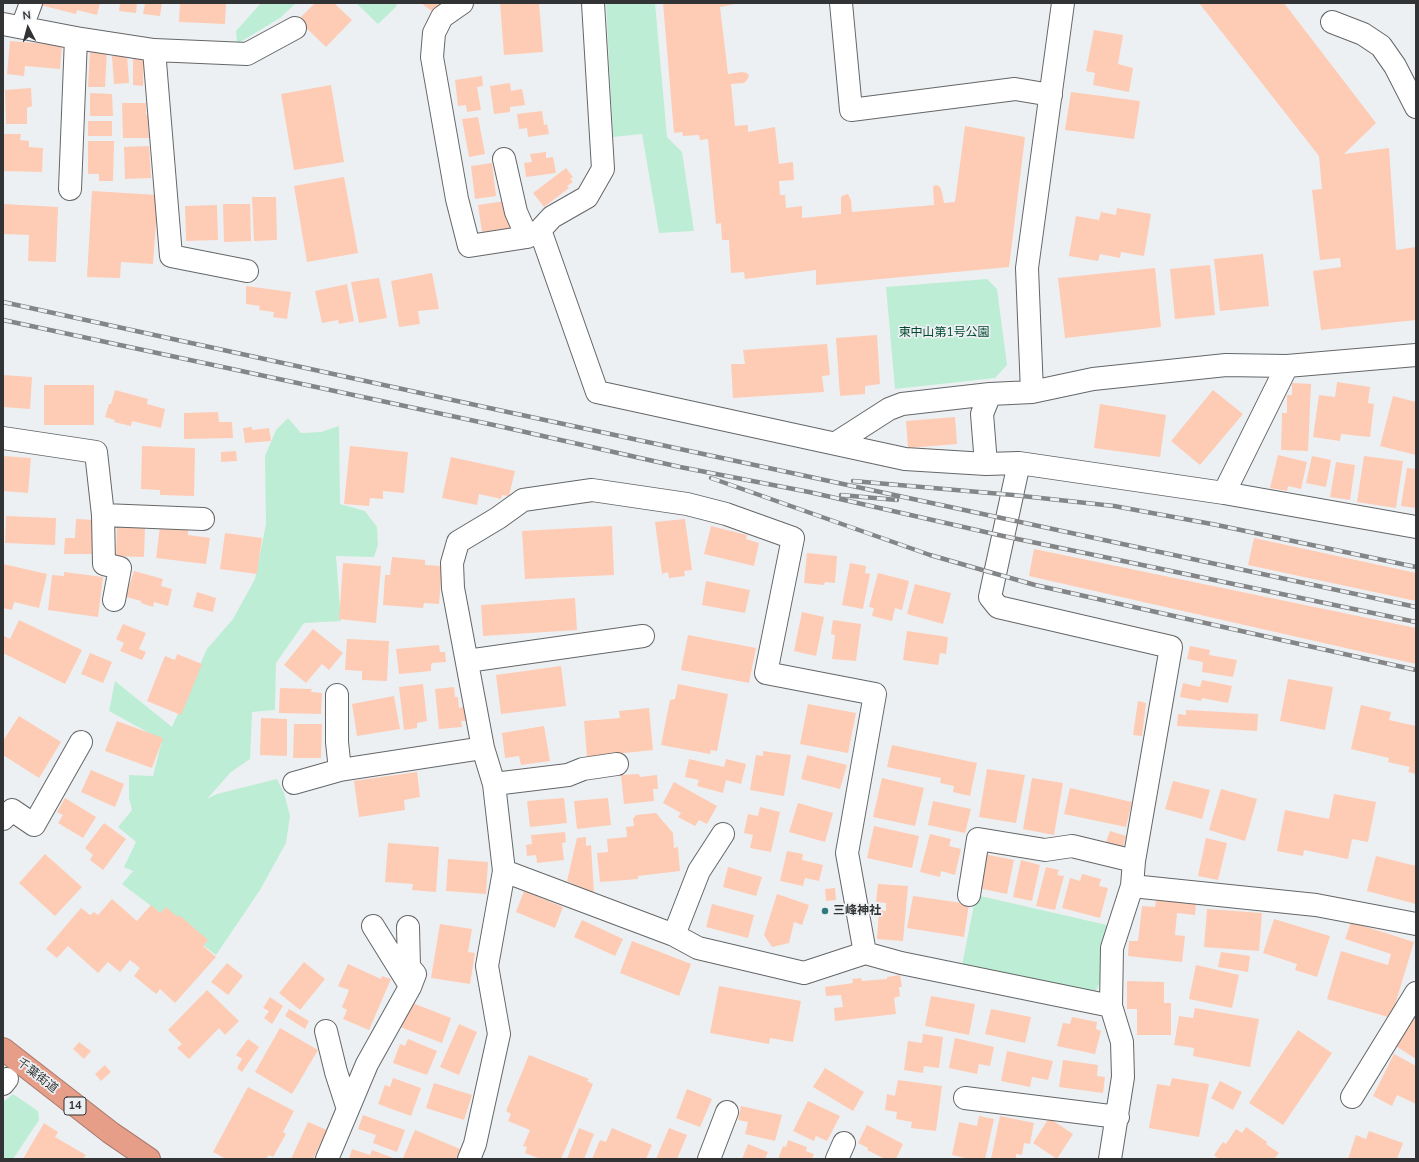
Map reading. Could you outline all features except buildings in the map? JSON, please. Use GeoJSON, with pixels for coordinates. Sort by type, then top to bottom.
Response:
{"type":"FeatureCollection","features":[{"type":"Feature","properties":{"kind":"highway","name":"千葉街道"},"geometry":{"type":"LineString","coordinates":[[3,1050],[111,1133],[149,1159]]}},
{"type":"Feature","properties":{"kind":"street"},"geometry":{"type":"LineString","coordinates":[[31,3],[12,25],[76,38],[154,50],[247,54],[295,28]]}},
{"type":"Feature","properties":{"kind":"street"},"geometry":{"type":"LineString","coordinates":[[462,3],[442,17],[434,33],[432,56],[458,199],[469,246],[534,234],[552,217],[587,197],[603,169],[593,3]]}},
{"type":"Feature","properties":{"kind":"street"},"geometry":{"type":"LineString","coordinates":[[841,3],[851,110],[1015,89],[1051,95]]}},
{"type":"Feature","properties":{"kind":"street"},"geometry":{"type":"LineString","coordinates":[[1032,392],[1027,268],[1063,3]]}},
{"type":"Feature","properties":{"kind":"street"},"geometry":{"type":"LineString","coordinates":[[1332,22],[1363,34],[1381,46],[1395,66],[1416,107]]}},
{"type":"Feature","properties":{"kind":"street"},"geometry":{"type":"LineString","coordinates":[[70,189],[76,38]]}},
{"type":"Feature","properties":{"kind":"street"},"geometry":{"type":"LineString","coordinates":[[154,50],[171,256],[247,271]]}},
{"type":"Feature","properties":{"kind":"street"},"geometry":{"type":"LineString","coordinates":[[504,159],[516,212],[534,234],[597,392],[905,459],[986,464],[1019,463],[1224,493],[1416,527]]}},
{"type":"Feature","properties":{"kind":"street"},"geometry":{"type":"LineString","coordinates":[[836,443],[889,409],[902,404],[990,394],[1032,392],[1093,379],[1226,365],[1287,366],[1416,355]]}},
{"type":"Feature","properties":{"kind":"street"},"geometry":{"type":"LineString","coordinates":[[1224,493],[1287,366]]}},
{"type":"Feature","properties":{"kind":"street"},"geometry":{"type":"LineString","coordinates":[[986,464],[982,414],[990,394]]}},
{"type":"Feature","properties":{"kind":"street"},"geometry":{"type":"LineString","coordinates":[[3,438],[96,452],[103,515],[104,564],[120,568],[114,600]]}},
{"type":"Feature","properties":{"kind":"street"},"geometry":{"type":"LineString","coordinates":[[1019,463],[990,597],[998,607],[1171,647],[1134,861],[1132,886],[1112,948],[1111,1006],[1122,1042],[1123,1077],[1118,1117],[1110,1159]]}},
{"type":"Feature","properties":{"kind":"street"},"geometry":{"type":"LineString","coordinates":[[469,1159],[475,1144],[499,1034],[486,966],[504,872],[494,784],[483,748],[453,588],[452,563],[458,542],[498,518],[524,500],[592,490],[687,504],[726,514],[792,538],[766,673],[875,694],[847,853],[865,953]]}},
{"type":"Feature","properties":{"kind":"street"},"geometry":{"type":"LineString","coordinates":[[103,515],[203,519]]}},
{"type":"Feature","properties":{"kind":"street"},"geometry":{"type":"LineString","coordinates":[[467,661],[643,636]]}},
{"type":"Feature","properties":{"kind":"street"},"geometry":{"type":"LineString","coordinates":[[337,695],[337,742],[340,770]]}},
{"type":"Feature","properties":{"kind":"street"},"geometry":{"type":"LineString","coordinates":[[6,810],[34,825],[81,742]]}},
{"type":"Feature","properties":{"kind":"street"},"geometry":{"type":"LineString","coordinates":[[294,783],[340,770],[483,748]]}},
{"type":"Feature","properties":{"kind":"street"},"geometry":{"type":"LineString","coordinates":[[494,784],[568,776],[583,769],[617,764]]}},
{"type":"Feature","properties":{"kind":"street"},"geometry":{"type":"LineString","coordinates":[[674,935],[699,871],[722,834]]}},
{"type":"Feature","properties":{"kind":"street"},"geometry":{"type":"LineString","coordinates":[[969,895],[978,839],[1045,850],[1072,846],[1134,861]]}},
{"type":"Feature","properties":{"kind":"street"},"geometry":{"type":"LineString","coordinates":[[504,872],[674,935],[698,948],[804,973],[865,953],[908,965],[1111,1006]]}},
{"type":"Feature","properties":{"kind":"street"},"geometry":{"type":"LineString","coordinates":[[1132,886],[1316,905],[1416,924]]}},
{"type":"Feature","properties":{"kind":"street"},"geometry":{"type":"LineString","coordinates":[[373,926],[410,987]]}},
{"type":"Feature","properties":{"kind":"street"},"geometry":{"type":"LineString","coordinates":[[327,1159],[367,1064],[416,974],[409,967],[408,927]]}},
{"type":"Feature","properties":{"kind":"street"},"geometry":{"type":"LineString","coordinates":[[1352,1097],[1416,993]]}},
{"type":"Feature","properties":{"kind":"street"},"geometry":{"type":"LineString","coordinates":[[326,1031],[336,1072],[348,1109]]}},
{"type":"Feature","properties":{"kind":"street"},"geometry":{"type":"LineString","coordinates":[[965,1098],[1118,1117]]}},
{"type":"Feature","properties":{"kind":"street"},"geometry":{"type":"LineString","coordinates":[[709,1159],[727,1112]]}},
{"type":"Feature","properties":{"kind":"green space"},"geometry":{"type":"Polygon","coordinates":[[[261,3],[296,3],[280,18],[237,44],[236,31],[261,3]]]}},
{"type":"Feature","properties":{"kind":"green space"},"geometry":{"type":"Polygon","coordinates":[[[356,3],[397,3],[396,7],[378,24],[356,3]]]}},
{"type":"Feature","properties":{"kind":"green space"},"geometry":{"type":"Polygon","coordinates":[[[606,3],[655,3],[667,137],[682,152],[694,231],[659,233],[642,134],[613,137],[606,3]]]}},
{"type":"Feature","properties":{"kind":"green space","name":"東中山第1号公園"},"geometry":{"type":"Polygon","coordinates":[[[987,279],[997,289],[1007,365],[995,378],[895,389],[886,287],[987,279]]]}},
{"type":"Feature","properties":{"kind":"green space"},"geometry":{"type":"Polygon","coordinates":[[[288,418],[301,433],[321,432],[339,426],[340,504],[365,511],[377,527],[378,545],[374,557],[336,556],[341,621],[304,623],[276,663],[275,710],[252,712],[250,759],[231,772],[207,799],[217,794],[277,779],[284,793],[290,816],[286,843],[260,890],[216,955],[122,884],[133,871],[124,867],[136,842],[118,827],[132,810],[129,798],[129,775],[153,776],[162,740],[109,711],[115,681],[172,727],[207,649],[233,619],[255,579],[266,524],[265,456],[276,430],[288,418]]]}},
{"type":"Feature","properties":{"kind":"green space"},"geometry":{"type":"Polygon","coordinates":[[[976,895],[1107,925],[1100,964],[1100,982],[1094,995],[961,970],[976,895]]]}},
{"type":"Feature","properties":{"kind":"green space"},"geometry":{"type":"Polygon","coordinates":[[[13,1094],[38,1111],[39,1120],[13,1159],[3,1159],[3,1102],[13,1094]]]}},
{"type":"Feature","properties":{"kind":"railway"},"geometry":{"type":"LineString","coordinates":[[3,302],[1416,607]]}},
{"type":"Feature","properties":{"kind":"railway"},"geometry":{"type":"LineString","coordinates":[[3,320],[503,427],[680,467],[809,492],[1003,536],[1416,622]]}},
{"type":"Feature","properties":{"kind":"railway"},"geometry":{"type":"LineString","coordinates":[[711,478],[930,555],[1035,585],[1416,670]]}},
{"type":"Feature","properties":{"kind":"railway"},"geometry":{"type":"LineString","coordinates":[[853,481],[1013,495],[1114,506],[1217,525],[1416,567]]}},
{"type":"Feature","properties":{"kind":"railway"},"geometry":{"type":"LineString","coordinates":[[841,495],[897,500]]}},
{"type":"Feature","properties":{"kind":"place","name":"三峰神社"},"geometry":{"type":"Point","coordinates":[825,911]}}]}
